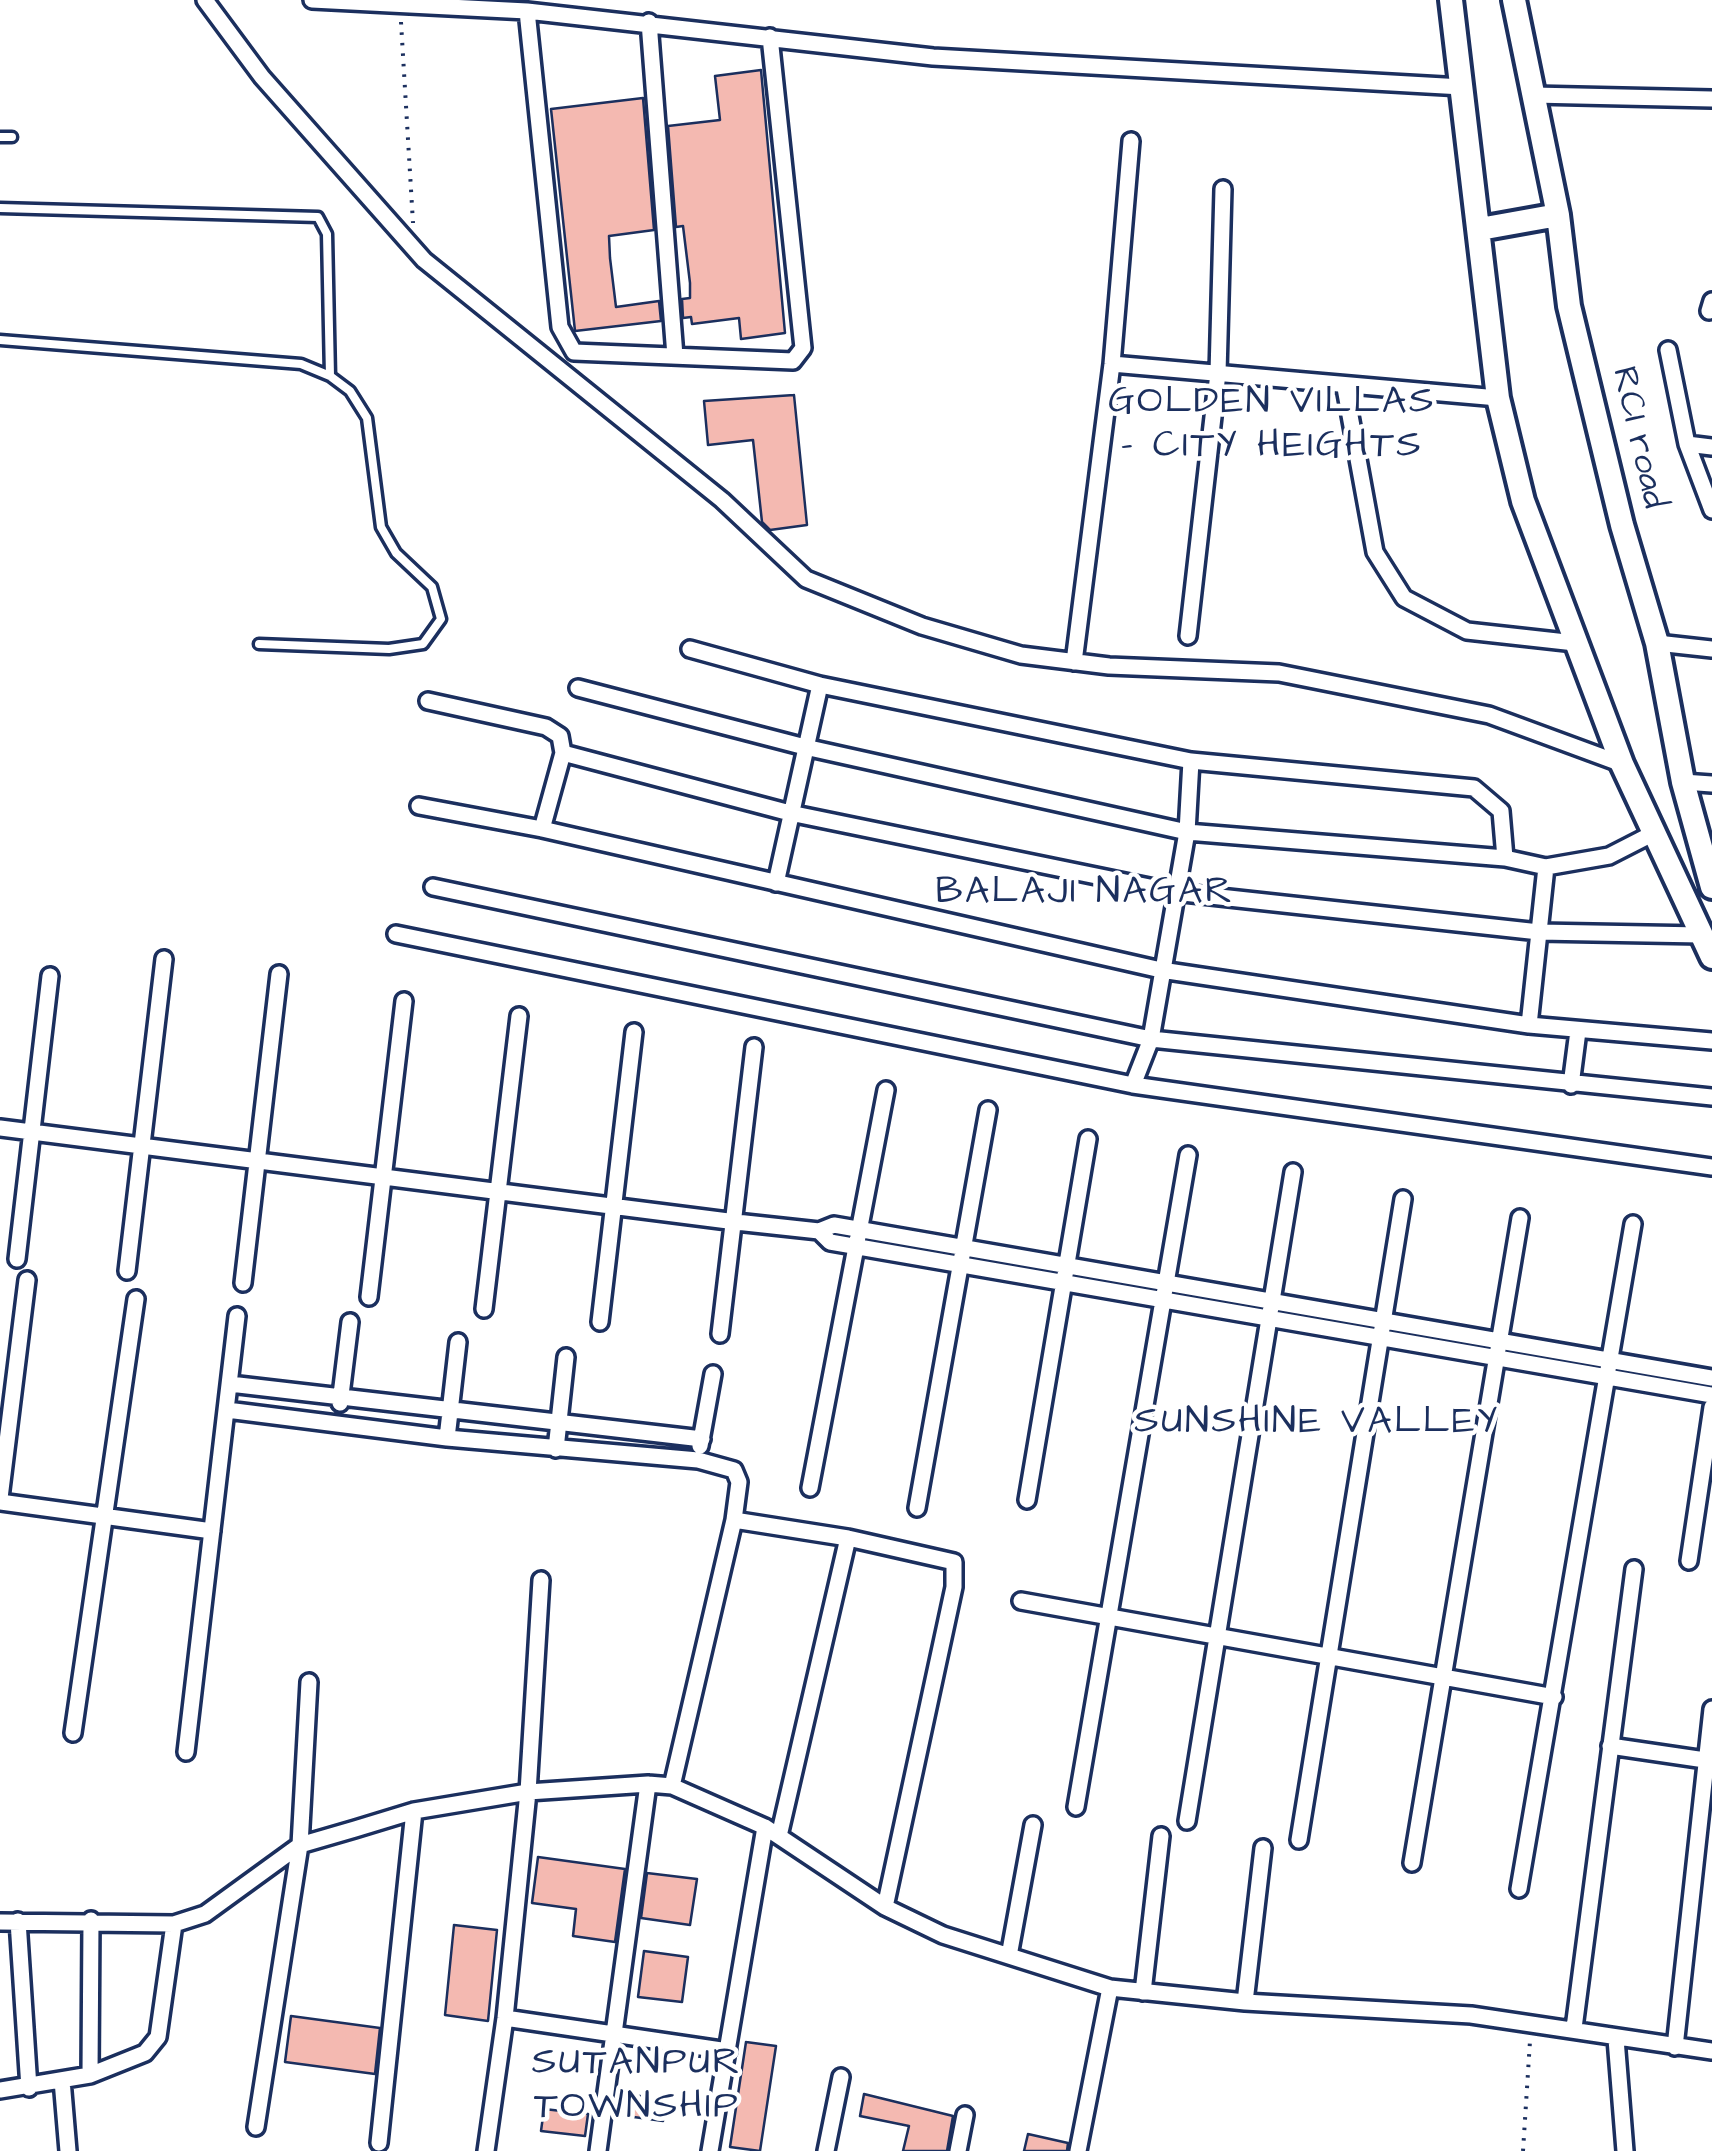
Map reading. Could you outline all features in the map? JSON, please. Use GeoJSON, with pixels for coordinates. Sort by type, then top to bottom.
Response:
{"type":"FeatureCollection","features":[{"type":"Feature","properties":{"kind":"main road"},"geometry":{"type":"LineString","coordinates":[[1451,0],[1498,398],[1524,500],[1622,764],[1712,958]]}},
{"type":"Feature","properties":{"kind":"main road","name":"RCI road"},"geometry":{"type":"LineString","coordinates":[[1514,0],[1558,215],[1569,306],[1622,525],[1657,643],[1683,782],[1712,887]]}},
{"type":"Feature","properties":{"kind":"main road"},"geometry":{"type":"LineString","coordinates":[[1480,229],[1558,215]]}},
{"type":"Feature","properties":{"kind":"street"},"geometry":{"type":"LineString","coordinates":[[205,0],[262,77],[413,247],[722,500],[806,579],[922,626],[1021,655],[1074,662],[1279,674],[1489,715],[1622,764]]}},
{"type":"Feature","properties":{"kind":"street"},"geometry":{"type":"LineString","coordinates":[[312,0],[528,11],[649,22],[933,57],[1462,87]]}},
{"type":"Feature","properties":{"kind":"street"},"geometry":{"type":"LineString","coordinates":[[528,11],[560,326],[574,352],[793,361],[803,348],[770,37]]}},
{"type":"Feature","properties":{"kind":"street"},"geometry":{"type":"LineString","coordinates":[[649,22],[675,356]]}},
{"type":"Feature","properties":{"kind":"street"},"geometry":{"type":"LineString","coordinates":[[1534,95],[1712,99]]}},
{"type":"Feature","properties":{"kind":"street"},"geometry":{"type":"LineString","coordinates":[[1074,662],[1112,364],[1130,141]]}},
{"type":"Feature","properties":{"kind":"street"},"geometry":{"type":"LineString","coordinates":[[1188,636],[1218,374],[1223,189]]}},
{"type":"Feature","properties":{"kind":"street"},"geometry":{"type":"LineString","coordinates":[[1668,350],[1687,444],[1712,510]]}},
{"type":"Feature","properties":{"kind":"street"},"geometry":{"type":"LineString","coordinates":[[1112,364],[1345,388],[1498,398]]}},
{"type":"Feature","properties":{"kind":"street"},"geometry":{"type":"LineString","coordinates":[[1345,388],[1375,552],[1404,598],[1467,631],[1576,643]]}},
{"type":"Feature","properties":{"kind":"street"},"geometry":{"type":"LineString","coordinates":[[1687,444],[1712,447]]}},
{"type":"Feature","properties":{"kind":"street"},"geometry":{"type":"LineString","coordinates":[[1657,643],[1712,649]]}},
{"type":"Feature","properties":{"kind":"street"},"geometry":{"type":"LineString","coordinates":[[690,649],[820,685],[1192,760],[1474,788],[1500,811],[1506,858]]}},
{"type":"Feature","properties":{"kind":"street"},"geometry":{"type":"LineString","coordinates":[[776,882],[820,685]]}},
{"type":"Feature","properties":{"kind":"street"},"geometry":{"type":"LineString","coordinates":[[578,688],[805,747],[1187,832],[1506,858],[1546,868],[1609,856],[1652,834]]}},
{"type":"Feature","properties":{"kind":"street"},"geometry":{"type":"LineString","coordinates":[[428,701],[546,727],[560,736],[563,753],[542,829]]}},
{"type":"Feature","properties":{"kind":"street"},"geometry":{"type":"LineString","coordinates":[[563,753],[790,814],[1174,892],[1539,932],[1701,935]]}},
{"type":"Feature","properties":{"kind":"street"},"geometry":{"type":"LineString","coordinates":[[1133,1085],[1151,1039],[1187,832],[1192,760]]}},
{"type":"Feature","properties":{"kind":"street"},"geometry":{"type":"LineString","coordinates":[[1683,782],[1712,784]]}},
{"type":"Feature","properties":{"kind":"street"},"geometry":{"type":"LineString","coordinates":[[419,806],[542,829],[1161,970],[1529,1026],[1712,1041]]}},
{"type":"Feature","properties":{"kind":"street"},"geometry":{"type":"LineString","coordinates":[[1529,1026],[1546,868]]}},
{"type":"Feature","properties":{"kind":"street"},"geometry":{"type":"LineString","coordinates":[[434,886],[1151,1039],[1712,1098]]}},
{"type":"Feature","properties":{"kind":"street"},"geometry":{"type":"LineString","coordinates":[[396,934],[1133,1085],[1712,1167]]}},
{"type":"Feature","properties":{"kind":"street"},"geometry":{"type":"LineString","coordinates":[[127,1271],[164,958]]}},
{"type":"Feature","properties":{"kind":"street"},"geometry":{"type":"LineString","coordinates":[[243,1283],[279,974]]}},
{"type":"Feature","properties":{"kind":"street"},"geometry":{"type":"LineString","coordinates":[[18,1259],[50,976]]}},
{"type":"Feature","properties":{"kind":"street"},"geometry":{"type":"LineString","coordinates":[[369,1297],[404,1001]]}},
{"type":"Feature","properties":{"kind":"street"},"geometry":{"type":"LineString","coordinates":[[484,1309],[519,1016]]}},
{"type":"Feature","properties":{"kind":"street"},"geometry":{"type":"LineString","coordinates":[[600,1322],[634,1032]]}},
{"type":"Feature","properties":{"kind":"street"},"geometry":{"type":"LineString","coordinates":[[1571,1084],[1578,1032]]}},
{"type":"Feature","properties":{"kind":"street"},"geometry":{"type":"LineString","coordinates":[[720,1334],[754,1048]]}},
{"type":"Feature","properties":{"kind":"street"},"geometry":{"type":"LineString","coordinates":[[810,1488],[886,1090]]}},
{"type":"Feature","properties":{"kind":"street"},"geometry":{"type":"LineString","coordinates":[[917,1508],[988,1110]]}},
{"type":"Feature","properties":{"kind":"street"},"geometry":{"type":"LineString","coordinates":[[0,1128],[819,1231],[830,1242],[858,1238],[1164,1290],[1608,1369],[1712,1395]]}},
{"type":"Feature","properties":{"kind":"street"},"geometry":{"type":"LineString","coordinates":[[1027,1500],[1088,1139]]}},
{"type":"Feature","properties":{"kind":"street"},"geometry":{"type":"LineString","coordinates":[[1076,1806],[1188,1155]]}},
{"type":"Feature","properties":{"kind":"street"},"geometry":{"type":"LineString","coordinates":[[1187,1821],[1293,1172]]}},
{"type":"Feature","properties":{"kind":"street"},"geometry":{"type":"LineString","coordinates":[[1299,1840],[1404,1199]]}},
{"type":"Feature","properties":{"kind":"street"},"geometry":{"type":"LineString","coordinates":[[1412,1863],[1495,1349],[1520,1218]]}},
{"type":"Feature","properties":{"kind":"street"},"geometry":{"type":"LineString","coordinates":[[1518,1890],[1633,1224]]}},
{"type":"Feature","properties":{"kind":"street"},"geometry":{"type":"LineString","coordinates":[[27,1280],[0,1500],[212,1531]]}},
{"type":"Feature","properties":{"kind":"street"},"geometry":{"type":"LineString","coordinates":[[73,1733],[108,1516],[136,1299]]}},
{"type":"Feature","properties":{"kind":"street"},"geometry":{"type":"LineString","coordinates":[[186,1752],[238,1316]]}},
{"type":"Feature","properties":{"kind":"street"},"geometry":{"type":"LineString","coordinates":[[338,1422],[350,1322]]}},
{"type":"Feature","properties":{"kind":"street"},"geometry":{"type":"LineString","coordinates":[[448,1438],[458,1342]]}},
{"type":"Feature","properties":{"kind":"street"},"geometry":{"type":"LineString","coordinates":[[556,1449],[566,1356]]}},
{"type":"Feature","properties":{"kind":"street"},"geometry":{"type":"LineString","coordinates":[[1608,1369],[1712,1378]]}},
{"type":"Feature","properties":{"kind":"street"},"geometry":{"type":"LineString","coordinates":[[698,1460],[713,1374]]}},
{"type":"Feature","properties":{"kind":"street"},"geometry":{"type":"LineString","coordinates":[[230,1384],[702,1439]]}},
{"type":"Feature","properties":{"kind":"street"},"geometry":{"type":"LineString","coordinates":[[1689,1561],[1712,1406]]}},
{"type":"Feature","properties":{"kind":"street"},"geometry":{"type":"LineString","coordinates":[[227,1410],[448,1438],[698,1460],[734,1470],[739,1482],[734,1520],[672,1786]]}},
{"type":"Feature","properties":{"kind":"street"},"geometry":{"type":"LineString","coordinates":[[734,1520],[950,1558],[956,1571],[885,1907]]}},
{"type":"Feature","properties":{"kind":"street"},"geometry":{"type":"LineString","coordinates":[[710,2151],[772,1831],[848,1538]]}},
{"type":"Feature","properties":{"kind":"street"},"geometry":{"type":"LineString","coordinates":[[1574,2028],[1634,1568]]}},
{"type":"Feature","properties":{"kind":"street"},"geometry":{"type":"LineString","coordinates":[[486,2151],[505,2018],[528,1792],[540,1580]]}},
{"type":"Feature","properties":{"kind":"street"},"geometry":{"type":"LineString","coordinates":[[1020,1601],[1554,1696]]}},
{"type":"Feature","properties":{"kind":"street"},"geometry":{"type":"LineString","coordinates":[[256,2126],[300,1846],[308,1682]]}},
{"type":"Feature","properties":{"kind":"street"},"geometry":{"type":"LineString","coordinates":[[1675,2047],[1712,1708]]}},
{"type":"Feature","properties":{"kind":"street"},"geometry":{"type":"LineString","coordinates":[[1610,1746],[1705,1760]]}},
{"type":"Feature","properties":{"kind":"street"},"geometry":{"type":"LineString","coordinates":[[598,2151],[648,1784]]}},
{"type":"Feature","properties":{"kind":"street"},"geometry":{"type":"LineString","coordinates":[[0,1922],[90,1920],[174,1924],[205,1914],[300,1846],[414,1811],[528,1792],[648,1784],[672,1786],[772,1831],[885,1907],[943,1935],[1110,1988],[1246,2002],[1327,2004],[1531,2022],[1616,2039],[1712,2051]]}},
{"type":"Feature","properties":{"kind":"street"},"geometry":{"type":"LineString","coordinates":[[379,2142],[414,1811]]}},
{"type":"Feature","properties":{"kind":"street"},"geometry":{"type":"LineString","coordinates":[[1010,1956],[1033,1825]]}},
{"type":"Feature","properties":{"kind":"street"},"geometry":{"type":"LineString","coordinates":[[1143,1992],[1162,1836]]}},
{"type":"Feature","properties":{"kind":"street"},"geometry":{"type":"LineString","coordinates":[[1246,2002],[1262,1848]]}},
{"type":"Feature","properties":{"kind":"street"},"geometry":{"type":"LineString","coordinates":[[90,1920],[90,2074]]}},
{"type":"Feature","properties":{"kind":"street"},"geometry":{"type":"LineString","coordinates":[[18,1921],[29,2088]]}},
{"type":"Feature","properties":{"kind":"street"},"geometry":{"type":"LineString","coordinates":[[0,2090],[29,2088],[90,2074],[145,2052],[158,2037],[174,1924]]}},
{"type":"Feature","properties":{"kind":"street"},"geometry":{"type":"LineString","coordinates":[[1078,2151],[1110,1988]]}},
{"type":"Feature","properties":{"kind":"street"},"geometry":{"type":"LineString","coordinates":[[505,2018],[728,2051]]}},
{"type":"Feature","properties":{"kind":"street"},"geometry":{"type":"LineString","coordinates":[[1616,2039],[1625,2151]]}},
{"type":"Feature","properties":{"kind":"street"},"geometry":{"type":"LineString","coordinates":[[826,2151],[841,2076]]}},
{"type":"Feature","properties":{"kind":"street"},"geometry":{"type":"LineString","coordinates":[[62,2080],[68,2151]]}},
{"type":"Feature","properties":{"kind":"street"},"geometry":{"type":"LineString","coordinates":[[958,2151],[965,2115]]}},
{"type":"Feature","properties":{"kind":"lane"},"geometry":{"type":"LineString","coordinates":[[0,136],[12,137]]}},
{"type":"Feature","properties":{"kind":"lane"},"geometry":{"type":"LineString","coordinates":[[0,208],[318,217],[327,234],[330,376]]}},
{"type":"Feature","properties":{"kind":"lane"},"geometry":{"type":"LineString","coordinates":[[0,340],[301,364],[330,376],[350,391],[367,418],[382,527],[396,554],[432,587],[441,619],[424,644],[389,649],[259,644]]}},
{"type":"Feature","properties":{"kind":"path"},"geometry":{"type":"LineString","coordinates":[[400,4],[413,247]]}},
{"type":"Feature","properties":{"kind":"path"},"geometry":{"type":"LineString","coordinates":[[1523,2151],[1531,2022]]}},
{"type":"Feature","properties":{"kind":"building"},"geometry":{"type":"Polygon","coordinates":[[[761,70],[785,333],[741,339],[739,318],[692,324],[691,317],[683,318],[682,299],[690,298],[690,283],[683,226],[676,227],[668,126],[720,120],[715,76],[761,70]]]}},
{"type":"Feature","properties":{"kind":"building"},"geometry":{"type":"Polygon","coordinates":[[[643,98],[654,230],[609,236],[610,258],[616,307],[659,301],[661,321],[575,331],[551,109],[643,98]]]}},
{"type":"Feature","properties":{"kind":"building"},"geometry":{"type":"Polygon","coordinates":[[[794,395],[807,525],[770,530],[762,522],[753,440],[708,445],[704,401],[794,395]]]}},
{"type":"Feature","properties":{"kind":"building"},"geometry":{"type":"Polygon","coordinates":[[[538,1857],[625,1869],[615,1942],[573,1936],[576,1909],[532,1903],[538,1857]]]}},
{"type":"Feature","properties":{"kind":"building"},"geometry":{"type":"Polygon","coordinates":[[[647,1873],[697,1879],[690,1925],[641,1918],[647,1873]]]}},
{"type":"Feature","properties":{"kind":"building"},"geometry":{"type":"Polygon","coordinates":[[[454,1925],[497,1930],[488,2021],[445,2015],[454,1925]]]}},
{"type":"Feature","properties":{"kind":"building"},"geometry":{"type":"Polygon","coordinates":[[[644,1951],[688,1957],[682,2002],[638,1997],[644,1951]]]}},
{"type":"Feature","properties":{"kind":"building"},"geometry":{"type":"Polygon","coordinates":[[[291,2016],[380,2028],[375,2074],[285,2062],[291,2016]]]}},
{"type":"Feature","properties":{"kind":"building"},"geometry":{"type":"Polygon","coordinates":[[[746,2042],[776,2046],[760,2151],[730,2147],[746,2042]]]}},
{"type":"Feature","properties":{"kind":"building"},"geometry":{"type":"Polygon","coordinates":[[[622,2094],[666,2099],[663,2121],[619,2115],[622,2094]]]}},
{"type":"Feature","properties":{"kind":"building"},"geometry":{"type":"Polygon","coordinates":[[[864,2094],[953,2116],[947,2151],[903,2151],[909,2126],[860,2116],[864,2094]]]}},
{"type":"Feature","properties":{"kind":"building"},"geometry":{"type":"Polygon","coordinates":[[[544,2109],[588,2114],[585,2136],[541,2131],[544,2109]]]}},
{"type":"Feature","properties":{"kind":"building"},"geometry":{"type":"Polygon","coordinates":[[[1028,2134],[1068,2143],[1067,2151],[1024,2151],[1028,2134]]]}},
{"type":"Feature","properties":{"kind":"district","name":"GOLDEN VILLAS - CITY HEIGHTS"},"geometry":{"type":"Point","coordinates":[1272,426]}},
{"type":"Feature","properties":{"kind":"district","name":"BALAJI NAGAR"},"geometry":{"type":"Point","coordinates":[1085,894]}},
{"type":"Feature","properties":{"kind":"district","name":"SUNSHINE VALLEY"},"geometry":{"type":"Point","coordinates":[1317,1424]}},
{"type":"Feature","properties":{"kind":"district","name":"SUTANPUR TOWNSHIP"},"geometry":{"type":"Point","coordinates":[637,2087]}}]}
